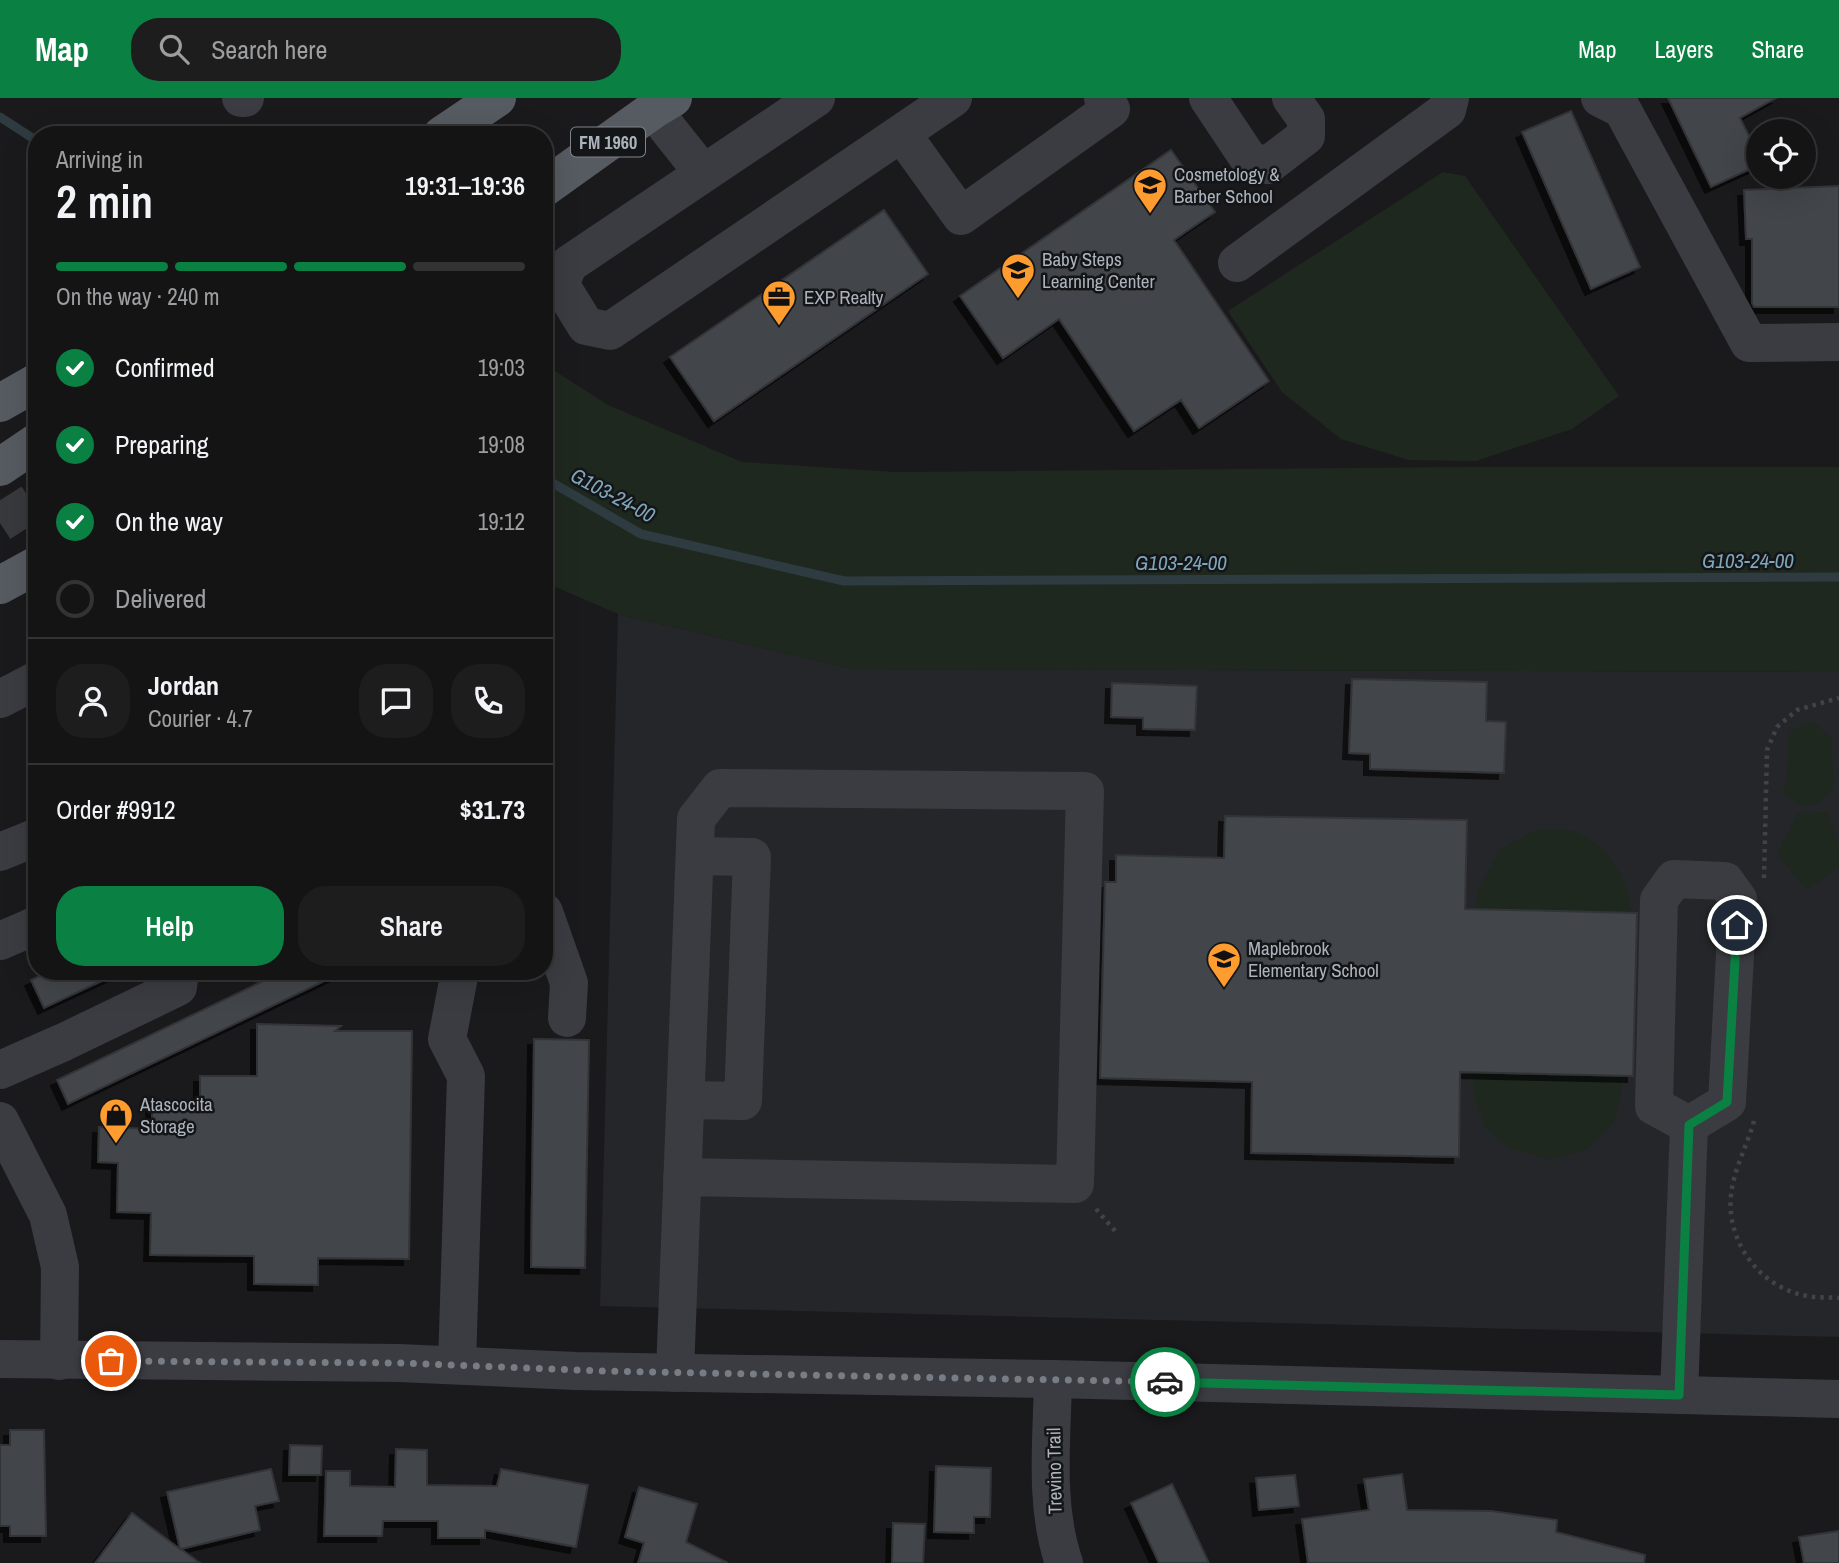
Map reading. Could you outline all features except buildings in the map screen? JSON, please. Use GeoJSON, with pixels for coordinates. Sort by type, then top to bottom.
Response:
{"type":"FeatureCollection","features":[{"type":"Feature","properties":{"kind":"main road","name":"FM 1960"},"geometry":{"type":"LineString","coordinates":[[553,182],[663,104]]}},
{"type":"Feature","properties":{"kind":"main road"},"geometry":{"type":"LineString","coordinates":[[0,402],[28,387]]}},
{"type":"Feature","properties":{"kind":"main road"},"geometry":{"type":"LineString","coordinates":[[0,467],[28,448]]}},
{"type":"Feature","properties":{"kind":"main road"},"geometry":{"type":"LineString","coordinates":[[0,585],[28,570]]}},
{"type":"Feature","properties":{"kind":"street"},"geometry":{"type":"LineString","coordinates":[[816,98],[569,264],[560,284],[586,326],[610,331],[953,98]]}},
{"type":"Feature","properties":{"kind":"street"},"geometry":{"type":"LineString","coordinates":[[902,134],[961,216],[1111,109],[1103,98]]}},
{"type":"Feature","properties":{"kind":"street"},"geometry":{"type":"LineString","coordinates":[[1208,98],[1250,161],[1268,165],[1306,136],[1306,119],[1292,98]]}},
{"type":"Feature","properties":{"kind":"street"},"geometry":{"type":"LineString","coordinates":[[1237,263],[1447,110],[1450,98]]}},
{"type":"Feature","properties":{"kind":"street"},"geometry":{"type":"LineString","coordinates":[[1600,98],[1622,109],[1749,343],[1839,342]]}},
{"type":"Feature","properties":{"kind":"street"},"geometry":{"type":"LineString","coordinates":[[663,104],[703,173]]}},
{"type":"Feature","properties":{"kind":"street"},"geometry":{"type":"LineString","coordinates":[[0,699],[28,685]]}},
{"type":"Feature","properties":{"kind":"street"},"geometry":{"type":"LineString","coordinates":[[676,1373],[682,1177],[696,819],[720,788],[1085,791],[1075,1184],[682,1177]]}},
{"type":"Feature","properties":{"kind":"street"},"geometry":{"type":"LineString","coordinates":[[0,852],[28,841]]}},
{"type":"Feature","properties":{"kind":"street"},"geometry":{"type":"LineString","coordinates":[[686,1100],[743,1101],[745,1049],[752,857],[695,856]]}},
{"type":"Feature","properties":{"kind":"street"},"geometry":{"type":"LineString","coordinates":[[1674,879],[1725,881],[1738,899],[1727,1102],[1689,1125],[1654,1106],[1658,900],[1674,879]]}},
{"type":"Feature","properties":{"kind":"street"},"geometry":{"type":"LineString","coordinates":[[0,942],[28,929]]}},
{"type":"Feature","properties":{"kind":"street"},"geometry":{"type":"LineString","coordinates":[[553,938],[569,983],[567,1018]]}},
{"type":"Feature","properties":{"kind":"street"},"geometry":{"type":"LineString","coordinates":[[0,1070],[178,987],[179,980]]}},
{"type":"Feature","properties":{"kind":"street"},"geometry":{"type":"LineString","coordinates":[[457,1366],[466,1076],[447,1038],[458,980]]}},
{"type":"Feature","properties":{"kind":"street"},"geometry":{"type":"LineString","coordinates":[[1679,1395],[1689,1125]]}},
{"type":"Feature","properties":{"kind":"street"},"geometry":{"type":"LineString","coordinates":[[2,1130],[48,1215],[60,1267],[59,1361]]}},
{"type":"Feature","properties":{"kind":"street"},"geometry":{"type":"LineString","coordinates":[[0,1359],[399,1363],[676,1373],[1053,1379],[1839,1398]]}},
{"type":"Feature","properties":{"kind":"street","name":"Trevino Trail"},"geometry":{"type":"LineString","coordinates":[[1053,1379],[1051,1482],[1055,1531],[1064,1563]]}},
{"type":"Feature","properties":{"kind":"shaded area"},"geometry":{"type":"Polygon","coordinates":[[[1443,172],[1465,176],[1619,396],[1572,429],[1476,461],[1409,460],[1341,439],[1282,392],[1228,311],[1443,172]]]}},
{"type":"Feature","properties":{"kind":"shaded area"},"geometry":{"type":"Polygon","coordinates":[[[553,370],[608,405],[742,462],[894,472],[1839,467],[1839,672],[852,669],[618,614],[553,586],[553,370]]]}},
{"type":"Feature","properties":{"kind":"shaded area","name":"Maplebrook Elementary School"},"geometry":{"type":"Polygon","coordinates":[[[618,614],[853,669],[1839,672],[1839,1337],[600,1306],[618,614]]]}},
{"type":"Feature","properties":{"kind":"shaded area"},"geometry":{"type":"Polygon","coordinates":[[[1813,722],[1831,737],[1834,786],[1819,804],[1803,806],[1782,793],[1787,778],[1789,730],[1813,722]]]}},
{"type":"Feature","properties":{"kind":"shaded area"},"geometry":{"type":"Polygon","coordinates":[[[1828,812],[1839,845],[1839,868],[1807,890],[1777,854],[1798,813],[1828,812]]]}},
{"type":"Feature","properties":{"kind":"shaded area"},"geometry":{"type":"Polygon","coordinates":[[[1538,829],[1572,831],[1584,836],[1605,852],[1620,874],[1631,912],[1476,910],[1478,889],[1501,848],[1538,829]]]}},
{"type":"Feature","properties":{"kind":"shaded area"},"geometry":{"type":"Polygon","coordinates":[[[1473,1073],[1620,1076],[1622,1089],[1614,1122],[1588,1149],[1551,1160],[1509,1148],[1485,1127],[1473,1091],[1473,1073]]]}},
{"type":"Feature","properties":{"kind":"waterway","name":"G103-24-00"},"geometry":{"type":"LineString","coordinates":[[0,117],[28,135]]}},
{"type":"Feature","properties":{"kind":"waterway","name":"G103-24-00"},"geometry":{"type":"LineString","coordinates":[[553,483],[641,534],[844,581],[1839,577]]}},
{"type":"Feature","properties":{"kind":"tunnel"},"geometry":{"type":"LineString","coordinates":[[0,523],[28,505]]}},
{"type":"Feature","properties":{"kind":"way so far"},"geometry":{"type":"LineString","coordinates":[[111,1361],[399,1363],[601,1371],[1165,1382]]}},
{"type":"Feature","properties":{"kind":"place","name":"Cosmetology & Barber School"},"geometry":{"type":"Point","coordinates":[1150,215]}},
{"type":"Feature","properties":{"kind":"place","name":"Baby Steps Learning Center"},"geometry":{"type":"Point","coordinates":[1018,300]}},
{"type":"Feature","properties":{"kind":"place","name":"EXP Realty"},"geometry":{"type":"Point","coordinates":[779,327]}},
{"type":"Feature","properties":{"kind":"place","name":"Maplebrook Elementary School"},"geometry":{"type":"Point","coordinates":[1224,989]}},
{"type":"Feature","properties":{"kind":"place","name":"Atascocita Storage"},"geometry":{"type":"Point","coordinates":[116,1145]}},
{"type":"Feature","properties":{"kind":"route"},"geometry":{"type":"LineString","coordinates":[[1165,1382],[1679,1395],[1689,1125],[1727,1102],[1737,925]]}}]}
